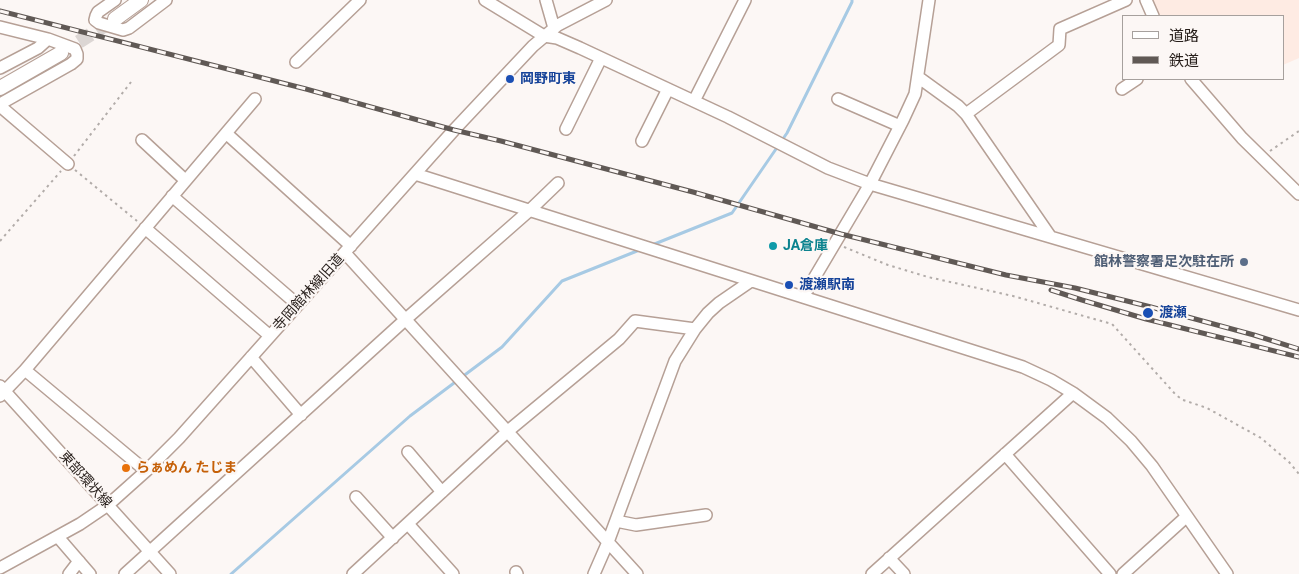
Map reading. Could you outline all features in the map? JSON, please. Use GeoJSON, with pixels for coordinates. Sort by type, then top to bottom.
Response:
{"type":"FeatureCollection","features":[{"type":"Feature","properties":{"kind":"main road"},"geometry":{"type":"LineString","coordinates":[[116,19],[142,0]]}},
{"type":"Feature","properties":{"kind":"main road"},"geometry":{"type":"LineString","coordinates":[[0,88],[61,53]]}},
{"type":"Feature","properties":{"kind":"street"},"geometry":{"type":"LineString","coordinates":[[115,0],[98,12],[95,20],[123,30],[129,28],[166,0]]}},
{"type":"Feature","properties":{"kind":"street"},"geometry":{"type":"LineString","coordinates":[[296,62],[360,0]]}},
{"type":"Feature","properties":{"kind":"street"},"geometry":{"type":"LineString","coordinates":[[485,0],[544,36],[557,38],[694,101],[828,168],[870,184],[1299,310]]}},
{"type":"Feature","properties":{"kind":"street"},"geometry":{"type":"LineString","coordinates":[[546,0],[554,28]]}},
{"type":"Feature","properties":{"kind":"street","name":"寺岡館林線旧道"},"geometry":{"type":"LineString","coordinates":[[0,568],[58,537],[108,505],[146,471],[179,438],[496,85],[554,28],[573,16],[606,0]]}},
{"type":"Feature","properties":{"kind":"street"},"geometry":{"type":"LineString","coordinates":[[694,101],[745,0]]}},
{"type":"Feature","properties":{"kind":"street"},"geometry":{"type":"LineString","coordinates":[[803,298],[870,184],[915,94],[929,0]]}},
{"type":"Feature","properties":{"kind":"street"},"geometry":{"type":"LineString","coordinates":[[966,114],[1059,45],[1060,28],[1126,0]]}},
{"type":"Feature","properties":{"kind":"street"},"geometry":{"type":"LineString","coordinates":[[1146,0],[1153,15]]}},
{"type":"Feature","properties":{"kind":"street"},"geometry":{"type":"LineString","coordinates":[[0,26],[75,48],[76,59],[71,64],[0,105],[68,164]]}},
{"type":"Feature","properties":{"kind":"street"},"geometry":{"type":"LineString","coordinates":[[0,68],[38,48],[48,39]]}},
{"type":"Feature","properties":{"kind":"street"},"geometry":{"type":"LineString","coordinates":[[566,129],[601,58]]}},
{"type":"Feature","properties":{"kind":"street"},"geometry":{"type":"LineString","coordinates":[[918,77],[966,114],[1050,236]]}},
{"type":"Feature","properties":{"kind":"street"},"geometry":{"type":"LineString","coordinates":[[1122,89],[1136,80]]}},
{"type":"Feature","properties":{"kind":"street"},"geometry":{"type":"LineString","coordinates":[[1192,80],[1242,138],[1299,194]]}},
{"type":"Feature","properties":{"kind":"street"},"geometry":{"type":"LineString","coordinates":[[642,141],[668,89]]}},
{"type":"Feature","properties":{"kind":"street"},"geometry":{"type":"LineString","coordinates":[[2,391],[25,370],[255,99]]}},
{"type":"Feature","properties":{"kind":"street"},"geometry":{"type":"LineString","coordinates":[[838,99],[900,126]]}},
{"type":"Feature","properties":{"kind":"street"},"geometry":{"type":"LineString","coordinates":[[227,134],[348,249],[406,320],[637,574]]}},
{"type":"Feature","properties":{"kind":"street"},"geometry":{"type":"LineString","coordinates":[[142,140],[185,180]]}},
{"type":"Feature","properties":{"kind":"street"},"geometry":{"type":"LineString","coordinates":[[415,174],[1022,367],[1051,380],[1073,393],[1107,418],[1131,441],[1152,466],[1227,574]]}},
{"type":"Feature","properties":{"kind":"street"},"geometry":{"type":"LineString","coordinates":[[125,574],[558,183]]}},
{"type":"Feature","properties":{"kind":"street"},"geometry":{"type":"LineString","coordinates":[[172,196],[298,305]]}},
{"type":"Feature","properties":{"kind":"street"},"geometry":{"type":"LineString","coordinates":[[145,228],[270,336]]}},
{"type":"Feature","properties":{"kind":"street"},"geometry":{"type":"LineString","coordinates":[[594,574],[616,521],[675,361],[695,329],[708,313],[751,281]]}},
{"type":"Feature","properties":{"kind":"street"},"geometry":{"type":"LineString","coordinates":[[352,574],[508,431],[618,339],[635,321],[695,329]]}},
{"type":"Feature","properties":{"kind":"street"},"geometry":{"type":"LineString","coordinates":[[251,358],[301,415]]}},
{"type":"Feature","properties":{"kind":"street"},"geometry":{"type":"LineString","coordinates":[[25,370],[146,471]]}},
{"type":"Feature","properties":{"kind":"street","name":"東部環状線"},"geometry":{"type":"LineString","coordinates":[[2,391],[170,574]]}},
{"type":"Feature","properties":{"kind":"street"},"geometry":{"type":"LineString","coordinates":[[872,574],[1073,393]]}},
{"type":"Feature","properties":{"kind":"street"},"geometry":{"type":"LineString","coordinates":[[408,452],[442,492]]}},
{"type":"Feature","properties":{"kind":"street"},"geometry":{"type":"LineString","coordinates":[[1005,454],[1110,574]]}},
{"type":"Feature","properties":{"kind":"street"},"geometry":{"type":"LineString","coordinates":[[356,497],[393,538]]}},
{"type":"Feature","properties":{"kind":"street"},"geometry":{"type":"LineString","coordinates":[[616,521],[636,525],[706,515]]}},
{"type":"Feature","properties":{"kind":"street"},"geometry":{"type":"LineString","coordinates":[[1123,574],[1186,517]]}},
{"type":"Feature","properties":{"kind":"street"},"geometry":{"type":"LineString","coordinates":[[408,524],[453,574]]}},
{"type":"Feature","properties":{"kind":"street"},"geometry":{"type":"LineString","coordinates":[[58,537],[90,574]]}},
{"type":"Feature","properties":{"kind":"street"},"geometry":{"type":"LineString","coordinates":[[890,558],[904,574]]}},
{"type":"Feature","properties":{"kind":"street"},"geometry":{"type":"LineString","coordinates":[[69,574],[79,561]]}},
{"type":"Feature","properties":{"kind":"path"},"geometry":{"type":"LineString","coordinates":[[1260,157],[1299,131]]}},
{"type":"Feature","properties":{"kind":"path"},"geometry":{"type":"LineString","coordinates":[[68,164],[145,228]]}},
{"type":"Feature","properties":{"kind":"path"},"geometry":{"type":"LineString","coordinates":[[835,244],[888,265],[928,277],[1013,296],[1112,324],[1176,396],[1206,408],[1261,438],[1289,462],[1299,474]]}},
{"type":"Feature","properties":{"kind":"shaded area"},"geometry":{"type":"Polygon","coordinates":[[[1152,0],[1299,0],[1299,58],[1284,65],[1284,15],[1160,15],[1152,0]]]}},
{"type":"Feature","properties":{"kind":"waterway"},"geometry":{"type":"LineString","coordinates":[[652,245],[732,213],[787,133],[852,0]]}},
{"type":"Feature","properties":{"kind":"waterway"},"geometry":{"type":"LineString","coordinates":[[231,574],[410,416],[502,347],[562,281],[642,249]]}},
{"type":"Feature","properties":{"kind":"tunnel"},"geometry":{"type":"LineString","coordinates":[[61,53],[115,19]]}},
{"type":"Feature","properties":{"kind":"railway"},"geometry":{"type":"LineString","coordinates":[[0,11],[306,89],[454,130],[693,192],[841,234],[1006,275],[1075,288],[1151,307],[1299,349]]}},
{"type":"Feature","properties":{"kind":"railway"},"geometry":{"type":"LineString","coordinates":[[1051,290],[1146,319],[1299,357]]}},
{"type":"Feature","properties":{"kind":"place","name":"岡野町東"},"geometry":{"type":"Point","coordinates":[510,79]}},
{"type":"Feature","properties":{"kind":"place","name":"JA倉庫"},"geometry":{"type":"Point","coordinates":[773,246]}},
{"type":"Feature","properties":{"kind":"place","name":"館林警察署足次駐在所"},"geometry":{"type":"Point","coordinates":[1244,262]}},
{"type":"Feature","properties":{"kind":"place","name":"渡瀬駅南"},"geometry":{"type":"Point","coordinates":[789,285]}},
{"type":"Feature","properties":{"kind":"place","name":"渡瀬"},"geometry":{"type":"Point","coordinates":[1148,313]}},
{"type":"Feature","properties":{"kind":"place","name":"らぁめん たじま"},"geometry":{"type":"Point","coordinates":[126,468]}}]}
